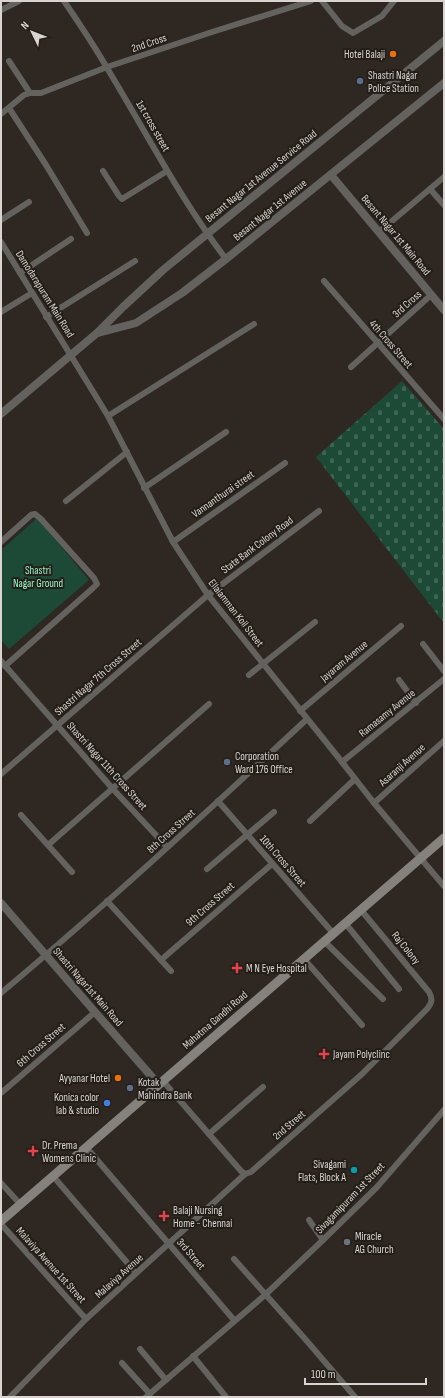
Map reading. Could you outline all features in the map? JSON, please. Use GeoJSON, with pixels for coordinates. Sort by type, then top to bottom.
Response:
{"type":"FeatureCollection","features":[{"type":"Feature","properties":{"kind":"main road","name":"Mahatma Gandhi Road"},"geometry":{"type":"LineString","coordinates":[[1,1221],[444,838]]}},
{"type":"Feature","properties":{"kind":"street"},"geometry":{"type":"LineString","coordinates":[[1,10],[19,1]]}},
{"type":"Feature","properties":{"kind":"street","name":"1st cross street"},"geometry":{"type":"LineString","coordinates":[[64,1],[107,67],[167,171],[207,234],[226,259]]}},
{"type":"Feature","properties":{"kind":"street","name":"2nd Cross"},"geometry":{"type":"LineString","coordinates":[[30,93],[44,93],[107,67],[311,1]]}},
{"type":"Feature","properties":{"kind":"street"},"geometry":{"type":"LineString","coordinates":[[322,1],[342,26],[353,33],[382,16],[394,1]]}},
{"type":"Feature","properties":{"kind":"street","name":"Besant Nagar 1st Avenue Service Road"},"geometry":{"type":"LineString","coordinates":[[1,414],[97,334],[123,307],[163,270],[444,41]]}},
{"type":"Feature","properties":{"kind":"street"},"geometry":{"type":"LineString","coordinates":[[1,114],[24,95],[30,93],[9,61]]}},
{"type":"Feature","properties":{"kind":"street","name":"Besant Nagar 1st Avenue"},"geometry":{"type":"LineString","coordinates":[[97,334],[136,323],[182,293],[444,83]]}},
{"type":"Feature","properties":{"kind":"street"},"geometry":{"type":"LineString","coordinates":[[9,108],[46,164],[87,233]]}},
{"type":"Feature","properties":{"kind":"street"},"geometry":{"type":"LineString","coordinates":[[103,171],[122,199],[167,171]]}},
{"type":"Feature","properties":{"kind":"street","name":"Besant Nagar 1st Main Road"},"geometry":{"type":"LineString","coordinates":[[330,175],[444,310]]}},
{"type":"Feature","properties":{"kind":"street"},"geometry":{"type":"LineString","coordinates":[[379,232],[444,177]]}},
{"type":"Feature","properties":{"kind":"street"},"geometry":{"type":"LineString","coordinates":[[430,189],[444,205]]}},
{"type":"Feature","properties":{"kind":"street"},"geometry":{"type":"LineString","coordinates":[[1,220],[29,202]]}},
{"type":"Feature","properties":{"kind":"street"},"geometry":{"type":"LineString","coordinates":[[20,274],[71,239]]}},
{"type":"Feature","properties":{"kind":"street","name":"Damodarapuram Main Road"},"geometry":{"type":"LineString","coordinates":[[1,242],[46,317],[72,356]]}},
{"type":"Feature","properties":{"kind":"street"},"geometry":{"type":"LineString","coordinates":[[46,317],[135,261]]}},
{"type":"Feature","properties":{"kind":"street","name":"4th Cross Street"},"geometry":{"type":"LineString","coordinates":[[324,281],[444,419]]}},
{"type":"Feature","properties":{"kind":"street"},"geometry":{"type":"LineString","coordinates":[[1,312],[32,293]]}},
{"type":"Feature","properties":{"kind":"street","name":"3rd Cross"},"geometry":{"type":"LineString","coordinates":[[351,367],[431,295]]}},
{"type":"Feature","properties":{"kind":"street"},"geometry":{"type":"LineString","coordinates":[[108,416],[254,324]]}},
{"type":"Feature","properties":{"kind":"street","name":"Ellaiamman Koil Street"},"geometry":{"type":"LineString","coordinates":[[72,356],[108,416],[173,542],[208,595],[374,803],[444,886]]}},
{"type":"Feature","properties":{"kind":"street"},"geometry":{"type":"LineString","coordinates":[[144,488],[226,432]]}},
{"type":"Feature","properties":{"kind":"street"},"geometry":{"type":"LineString","coordinates":[[66,501],[127,452]]}},
{"type":"Feature","properties":{"kind":"street","name":"Vannanthurai street"},"geometry":{"type":"LineString","coordinates":[[173,542],[285,463]]}},
{"type":"Feature","properties":{"kind":"street","name":"State Bank Colony Road"},"geometry":{"type":"LineString","coordinates":[[208,595],[320,511]]}},
{"type":"Feature","properties":{"kind":"street"},"geometry":{"type":"LineString","coordinates":[[1,542],[31,515],[35,514],[94,578],[97,584],[3,664]]}},
{"type":"Feature","properties":{"kind":"street","name":"Shastri Nagar 7th Cross Street"},"geometry":{"type":"LineString","coordinates":[[1,774],[208,595]]}},
{"type":"Feature","properties":{"kind":"street"},"geometry":{"type":"LineString","coordinates":[[249,675],[315,622]]}},
{"type":"Feature","properties":{"kind":"street","name":"Jayaram Avenue"},"geometry":{"type":"LineString","coordinates":[[300,711],[401,626]]}},
{"type":"Feature","properties":{"kind":"street"},"geometry":{"type":"LineString","coordinates":[[423,644],[444,671]]}},
{"type":"Feature","properties":{"kind":"street","name":"Shastri Nagar 11th Cross Street"},"geometry":{"type":"LineString","coordinates":[[3,664],[112,788],[167,847]]}},
{"type":"Feature","properties":{"kind":"street","name":"Ramasamy Avenue"},"geometry":{"type":"LineString","coordinates":[[342,762],[444,679]]}},
{"type":"Feature","properties":{"kind":"street"},"geometry":{"type":"LineString","coordinates":[[398,680],[416,703]]}},
{"type":"Feature","properties":{"kind":"street"},"geometry":{"type":"LineString","coordinates":[[48,845],[209,704]]}},
{"type":"Feature","properties":{"kind":"street","name":"8th Cross Street"},"geometry":{"type":"LineString","coordinates":[[1,992],[46,955],[107,901],[307,719]]}},
{"type":"Feature","properties":{"kind":"street","name":"Asaranji Avenue"},"geometry":{"type":"LineString","coordinates":[[374,803],[444,741]]}},
{"type":"Feature","properties":{"kind":"street"},"geometry":{"type":"LineString","coordinates":[[310,821],[355,779]]}},
{"type":"Feature","properties":{"kind":"street","name":"10th Cross Street"},"geometry":{"type":"LineString","coordinates":[[218,801],[333,933]]}},
{"type":"Feature","properties":{"kind":"street"},"geometry":{"type":"LineString","coordinates":[[206,869],[274,812]]}},
{"type":"Feature","properties":{"kind":"street"},"geometry":{"type":"LineString","coordinates":[[21,815],[72,872]]}},
{"type":"Feature","properties":{"kind":"street","name":"9th Cross Street"},"geometry":{"type":"LineString","coordinates":[[161,960],[272,864]]}},
{"type":"Feature","properties":{"kind":"street"},"geometry":{"type":"LineString","coordinates":[[107,901],[171,971]]}},
{"type":"Feature","properties":{"kind":"street","name":"Shastri Nagar1st Main Road"},"geometry":{"type":"LineString","coordinates":[[2,908],[161,1083]]}},
{"type":"Feature","properties":{"kind":"street","name":"Raj Colony"},"geometry":{"type":"LineString","coordinates":[[361,910],[429,992],[432,997],[432,1001]]}},
{"type":"Feature","properties":{"kind":"street"},"geometry":{"type":"LineString","coordinates":[[345,923],[399,989]]}},
{"type":"Feature","properties":{"kind":"street"},"geometry":{"type":"LineString","coordinates":[[324,941],[384,1000]]}},
{"type":"Feature","properties":{"kind":"street"},"geometry":{"type":"LineString","coordinates":[[304,959],[362,1025]]}},
{"type":"Feature","properties":{"kind":"street","name":"2nd Street"},"geometry":{"type":"LineString","coordinates":[[245,1174],[251,1172],[362,1074],[427,1009],[432,1001]]}},
{"type":"Feature","properties":{"kind":"street","name":"6th Cross Street"},"geometry":{"type":"LineString","coordinates":[[1,1093],[95,1012]]}},
{"type":"Feature","properties":{"kind":"street"},"geometry":{"type":"LineString","coordinates":[[161,1083],[245,1174]]}},
{"type":"Feature","properties":{"kind":"street"},"geometry":{"type":"LineString","coordinates":[[209,1134],[263,1087]]}},
{"type":"Feature","properties":{"kind":"street","name":"Sivagamipuram 1st Street"},"geometry":{"type":"LineString","coordinates":[[148,1395],[265,1294],[323,1240],[377,1187],[444,1110]]}},
{"type":"Feature","properties":{"kind":"street","name":"3rd Street"},"geometry":{"type":"LineString","coordinates":[[86,1147],[234,1320]]}},
{"type":"Feature","properties":{"kind":"street","name":"Malaviya Avenue"},"geometry":{"type":"LineString","coordinates":[[10,1397],[86,1319],[245,1174]]}},
{"type":"Feature","properties":{"kind":"street"},"geometry":{"type":"LineString","coordinates":[[53,1176],[136,1273]]}},
{"type":"Feature","properties":{"kind":"street"},"geometry":{"type":"LineString","coordinates":[[1,1183],[20,1204]]}},
{"type":"Feature","properties":{"kind":"street"},"geometry":{"type":"LineString","coordinates":[[309,1220],[323,1240]]}},
{"type":"Feature","properties":{"kind":"street","name":"Malaviya Avenue 1st Street"},"geometry":{"type":"LineString","coordinates":[[1,1224],[86,1319]]}},
{"type":"Feature","properties":{"kind":"street"},"geometry":{"type":"LineString","coordinates":[[234,1259],[355,1397]]}},
{"type":"Feature","properties":{"kind":"street"},"geometry":{"type":"LineString","coordinates":[[140,1349],[166,1380]]}},
{"type":"Feature","properties":{"kind":"street"},"geometry":{"type":"LineString","coordinates":[[193,1356],[226,1397]]}},
{"type":"Feature","properties":{"kind":"street"},"geometry":{"type":"LineString","coordinates":[[122,1363],[148,1395]]}},
{"type":"Feature","properties":{"kind":"green space"},"geometry":{"type":"Polygon","coordinates":[[[402,381],[444,429],[444,623],[316,457],[402,381]]]}},
{"type":"Feature","properties":{"kind":"green space","name":"Shastri Nagar Ground"},"geometry":{"type":"Polygon","coordinates":[[[37,518],[89,580],[9,649],[1,640],[1,550],[37,518]]]}},
{"type":"Feature","properties":{"kind":"place","name":"Hotel Balaji"},"geometry":{"type":"Point","coordinates":[393,54]}},
{"type":"Feature","properties":{"kind":"place","name":"Shastri Nagar Police Station"},"geometry":{"type":"Point","coordinates":[360,81]}},
{"type":"Feature","properties":{"kind":"place","name":"Corporation Ward 176 Office"},"geometry":{"type":"Point","coordinates":[227,762]}},
{"type":"Feature","properties":{"kind":"place","name":"M N Eye Hospital"},"geometry":{"type":"Point","coordinates":[237,968]}},
{"type":"Feature","properties":{"kind":"place","name":"Jayam Polyclinc"},"geometry":{"type":"Point","coordinates":[324,1054]}},
{"type":"Feature","properties":{"kind":"place","name":"Ayyanar Hotel"},"geometry":{"type":"Point","coordinates":[118,1078]}},
{"type":"Feature","properties":{"kind":"place","name":"Kotak Mahindra Bank"},"geometry":{"type":"Point","coordinates":[130,1088]}},
{"type":"Feature","properties":{"kind":"place","name":"Konica color lab & studio"},"geometry":{"type":"Point","coordinates":[107,1103]}},
{"type":"Feature","properties":{"kind":"place","name":"Dr. Prema Womens Clinic"},"geometry":{"type":"Point","coordinates":[33,1151]}},
{"type":"Feature","properties":{"kind":"place","name":"Sivagami Flats, Block A"},"geometry":{"type":"Point","coordinates":[354,1170]}},
{"type":"Feature","properties":{"kind":"place","name":"Balaji Nursing Home - Chennai"},"geometry":{"type":"Point","coordinates":[164,1216]}},
{"type":"Feature","properties":{"kind":"place","name":"Miracle AG Church"},"geometry":{"type":"Point","coordinates":[347,1242]}}]}
